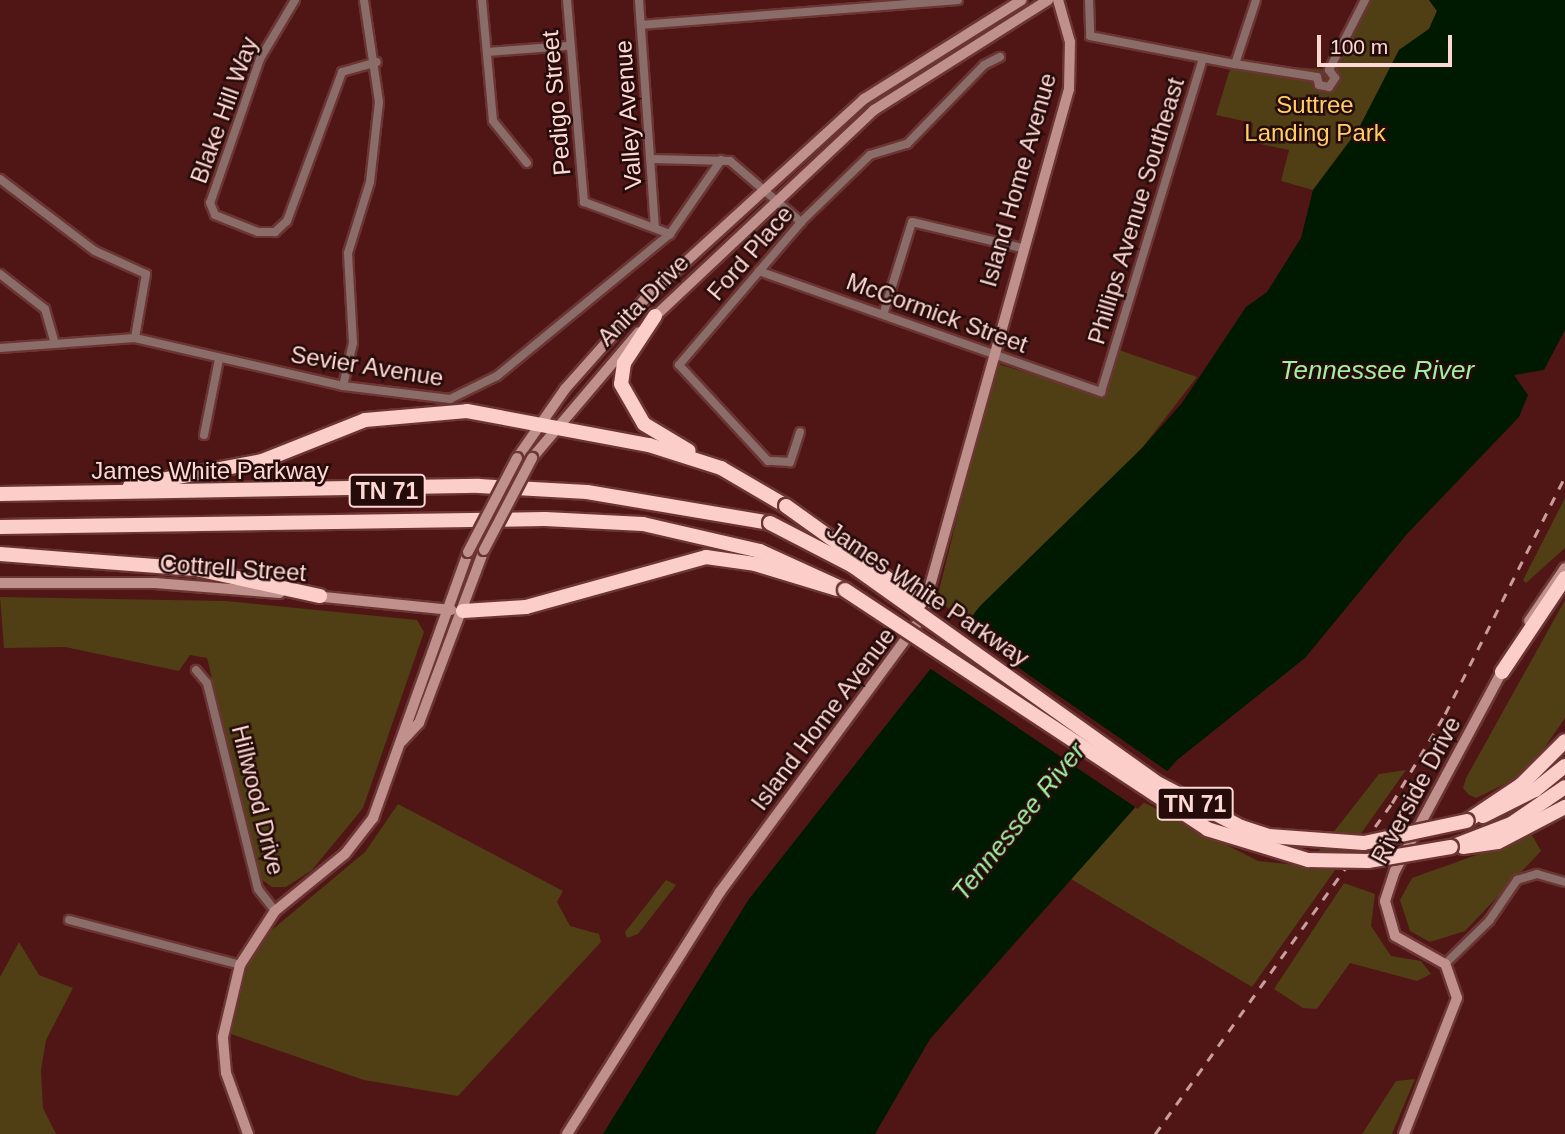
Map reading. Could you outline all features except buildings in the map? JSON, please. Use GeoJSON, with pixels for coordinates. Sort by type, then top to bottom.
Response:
{"type":"FeatureCollection","features":[{"type":"Feature","properties":{"kind":"highway"},"geometry":{"type":"LineString","coordinates":[[655,316],[624,363],[621,384],[627,404],[662,436],[786,506],[876,566],[965,643]]}},
{"type":"Feature","properties":{"kind":"highway"},"geometry":{"type":"LineString","coordinates":[[81,494],[218,473],[365,420],[406,412],[467,411],[649,445],[721,468]]}},
{"type":"Feature","properties":{"kind":"highway","name":"James White Parkway"},"geometry":{"type":"LineString","coordinates":[[0,494],[479,486],[587,492],[770,523],[853,566],[965,643],[1158,784],[1241,827],[1269,836],[1364,843],[1467,821],[1503,810],[1565,766]]}},
{"type":"Feature","properties":{"kind":"highway","name":"TN 71"},"geometry":{"type":"LineString","coordinates":[[0,527],[545,519],[643,524],[757,557]]}},
{"type":"Feature","properties":{"kind":"highway"},"geometry":{"type":"LineString","coordinates":[[0,554],[197,569],[320,596]]}},
{"type":"Feature","properties":{"kind":"highway"},"geometry":{"type":"LineString","coordinates":[[463,611],[526,607],[682,559],[757,557]]}},
{"type":"Feature","properties":{"kind":"highway","name":"James White Parkway"},"geometry":{"type":"LineString","coordinates":[[757,557],[845,590],[1207,829],[1308,860],[1368,861],[1451,847],[1511,824],[1565,787]]}},
{"type":"Feature","properties":{"kind":"highway"},"geometry":{"type":"LineString","coordinates":[[1502,672],[1565,578]]}},
{"type":"Feature","properties":{"kind":"highway"},"geometry":{"type":"LineString","coordinates":[[1467,821],[1521,785],[1565,741]]}},
{"type":"Feature","properties":{"kind":"highway"},"geometry":{"type":"LineString","coordinates":[[1451,847],[1498,842],[1565,807]]}},
{"type":"Feature","properties":{"kind":"street","name":"Blake Hill Way"},"geometry":{"type":"LineString","coordinates":[[295,0],[260,59],[210,203],[215,215],[258,232],[275,232],[287,221],[336,82],[348,66],[377,62]]}},
{"type":"Feature","properties":{"kind":"street"},"geometry":{"type":"LineString","coordinates":[[343,386],[353,343],[348,253],[370,182],[377,62],[364,0]]}},
{"type":"Feature","properties":{"kind":"street"},"geometry":{"type":"LineString","coordinates":[[482,0],[496,133],[527,163]]}},
{"type":"Feature","properties":{"kind":"street","name":"Pedigo Street"},"geometry":{"type":"LineString","coordinates":[[567,0],[567,46],[584,202],[656,227]]}},
{"type":"Feature","properties":{"kind":"street","name":"Valley Avenue"},"geometry":{"type":"LineString","coordinates":[[639,0],[656,227]]}},
{"type":"Feature","properties":{"kind":"street"},"geometry":{"type":"LineString","coordinates":[[641,25],[901,2],[958,0]]}},
{"type":"Feature","properties":{"kind":"street","name":"Anita Drive"},"geometry":{"type":"LineString","coordinates":[[275,911],[360,838],[402,741],[468,552],[517,458],[538,424],[645,299],[864,99],[1022,0]]}},
{"type":"Feature","properties":{"kind":"street","name":"Anita Drive"},"geometry":{"type":"LineString","coordinates":[[402,741],[419,723],[484,551],[532,458],[554,427],[655,316],[776,199],[874,110],[1048,0]]}},
{"type":"Feature","properties":{"kind":"street","name":"Island Home Avenue"},"geometry":{"type":"LineString","coordinates":[[566,1134],[720,892],[914,634],[936,578],[990,355],[1069,89],[1070,42],[1058,0]]}},
{"type":"Feature","properties":{"kind":"street"},"geometry":{"type":"LineString","coordinates":[[1089,0],[1090,36],[1203,58]]}},
{"type":"Feature","properties":{"kind":"street"},"geometry":{"type":"LineString","coordinates":[[1236,64],[1256,0]]}},
{"type":"Feature","properties":{"kind":"street"},"geometry":{"type":"LineString","coordinates":[[1329,70],[1335,78],[1329,87],[1318,85],[1317,77],[1329,70],[1365,0]]}},
{"type":"Feature","properties":{"kind":"street"},"geometry":{"type":"LineString","coordinates":[[487,52],[567,46]]}},
{"type":"Feature","properties":{"kind":"street","name":"Ford Place"},"geometry":{"type":"LineString","coordinates":[[800,432],[790,462],[768,461],[680,365],[801,222],[870,155],[907,144],[984,65],[1000,57]]}},
{"type":"Feature","properties":{"kind":"street","name":"Phillips Avenue Southeast"},"geometry":{"type":"LineString","coordinates":[[1101,391],[1203,58],[1317,77]]}},
{"type":"Feature","properties":{"kind":"street"},"geometry":{"type":"LineString","coordinates":[[650,159],[721,160],[738,164],[801,222]]}},
{"type":"Feature","properties":{"kind":"street","name":"Sevier Avenue"},"geometry":{"type":"LineString","coordinates":[[0,348],[54,340],[135,338],[343,386],[450,399],[475,391],[670,234],[721,160]]}},
{"type":"Feature","properties":{"kind":"street"},"geometry":{"type":"LineString","coordinates":[[0,179],[95,251],[146,274],[135,338]]}},
{"type":"Feature","properties":{"kind":"street"},"geometry":{"type":"LineString","coordinates":[[884,312],[912,222],[1022,248]]}},
{"type":"Feature","properties":{"kind":"street"},"geometry":{"type":"LineString","coordinates":[[656,227],[670,234]]}},
{"type":"Feature","properties":{"kind":"street","name":"McCormick Street"},"geometry":{"type":"LineString","coordinates":[[759,271],[884,312],[990,355],[1101,391]]}},
{"type":"Feature","properties":{"kind":"street"},"geometry":{"type":"LineString","coordinates":[[0,274],[45,309],[54,340]]}},
{"type":"Feature","properties":{"kind":"street"},"geometry":{"type":"LineString","coordinates":[[204,435],[219,359]]}},
{"type":"Feature","properties":{"kind":"street","name":"Riverside Drive"},"geometry":{"type":"LineString","coordinates":[[1445,964],[1400,942],[1388,926],[1385,901],[1395,872],[1542,597],[1565,568]]}},
{"type":"Feature","properties":{"kind":"street","name":"Cottrell Street"},"geometry":{"type":"LineString","coordinates":[[0,583],[155,583],[463,611]]}},
{"type":"Feature","properties":{"kind":"street","name":"Hillwood Drive"},"geometry":{"type":"LineString","coordinates":[[196,670],[207,683],[258,889],[275,911],[240,965],[223,1037],[226,1073],[248,1134]]}},
{"type":"Feature","properties":{"kind":"street"},"geometry":{"type":"LineString","coordinates":[[1404,1134],[1454,1015],[1455,979],[1445,964],[1489,921],[1517,880],[1538,874],[1565,882]]}},
{"type":"Feature","properties":{"kind":"street"},"geometry":{"type":"LineString","coordinates":[[69,920],[240,965]]}},
{"type":"Feature","properties":{"kind":"green space","name":"Suttree Landing Park"},"geometry":{"type":"Polygon","coordinates":[[[1365,0],[1429,0],[1437,11],[1429,29],[1399,50],[1358,130],[1313,190],[1281,181],[1289,150],[1251,142],[1253,123],[1216,115],[1229,72],[1235,64],[1326,69],[1365,0]]]}},
{"type":"Feature","properties":{"kind":"green space"},"geometry":{"type":"Polygon","coordinates":[[[1119,350],[1197,377],[1142,448],[967,623],[937,599],[995,363],[1103,396],[1119,350]]]}},
{"type":"Feature","properties":{"kind":"green space"},"geometry":{"type":"Polygon","coordinates":[[[1565,498],[1565,548],[1526,583],[1523,580],[1565,498]]]}},
{"type":"Feature","properties":{"kind":"green space"},"geometry":{"type":"Polygon","coordinates":[[[0,597],[226,601],[417,620],[424,632],[363,808],[312,870],[286,887],[272,887],[261,879],[207,658],[190,655],[179,671],[65,647],[4,648],[0,597]]]}},
{"type":"Feature","properties":{"kind":"green space"},"geometry":{"type":"Polygon","coordinates":[[[1565,600],[1565,718],[1538,757],[1511,781],[1476,798],[1469,795],[1463,788],[1466,778],[1565,600]]]}},
{"type":"Feature","properties":{"kind":"green space"},"geometry":{"type":"Polygon","coordinates":[[[1406,770],[1252,987],[1071,879],[1141,801],[1258,861],[1307,866],[1379,774],[1406,770]]]}},
{"type":"Feature","properties":{"kind":"green space"},"geometry":{"type":"Polygon","coordinates":[[[398,804],[563,891],[557,902],[570,926],[599,934],[601,942],[458,1096],[364,1080],[231,1034],[248,964],[267,934],[365,852],[398,804]]]}},
{"type":"Feature","properties":{"kind":"green space"},"geometry":{"type":"Polygon","coordinates":[[[1532,835],[1541,851],[1465,931],[1430,942],[1410,931],[1400,900],[1412,878],[1532,835]]]}},
{"type":"Feature","properties":{"kind":"green space"},"geometry":{"type":"Polygon","coordinates":[[[666,880],[676,885],[638,934],[627,938],[625,932],[666,880]]]}},
{"type":"Feature","properties":{"kind":"green space"},"geometry":{"type":"Polygon","coordinates":[[[1344,883],[1375,894],[1371,926],[1391,956],[1421,961],[1431,974],[1417,981],[1350,963],[1317,1009],[1303,1008],[1274,989],[1344,883]]]}},
{"type":"Feature","properties":{"kind":"green space"},"geometry":{"type":"Polygon","coordinates":[[[19,942],[39,975],[73,988],[46,1040],[41,1070],[43,1108],[56,1134],[0,1134],[0,977],[19,942]]]}},
{"type":"Feature","properties":{"kind":"green space"},"geometry":{"type":"Polygon","coordinates":[[[1415,1079],[1392,1134],[1362,1134],[1396,1081],[1415,1079]]]}},
{"type":"Feature","properties":{"kind":"water","name":"Tennessee River"},"geometry":{"type":"Polygon","coordinates":[[[1429,0],[1565,0],[1565,330],[1544,370],[1514,375],[1528,395],[1519,417],[1407,534],[1305,658],[1177,760],[930,1039],[875,1134],[603,1134],[749,899],[980,606],[1142,448],[1182,403],[1246,307],[1267,292],[1301,238],[1313,190],[1358,130],[1399,50],[1429,29],[1437,11],[1429,0]]]}},
{"type":"Feature","properties":{"kind":"pier"},"geometry":{"type":"Polygon","coordinates":[[[960,626],[1170,773],[1138,809],[928,667],[960,626]]]}},
{"type":"Feature","properties":{"kind":"railway"},"geometry":{"type":"LineString","coordinates":[[1155,1134],[1392,803],[1445,714],[1565,476]]}}]}
